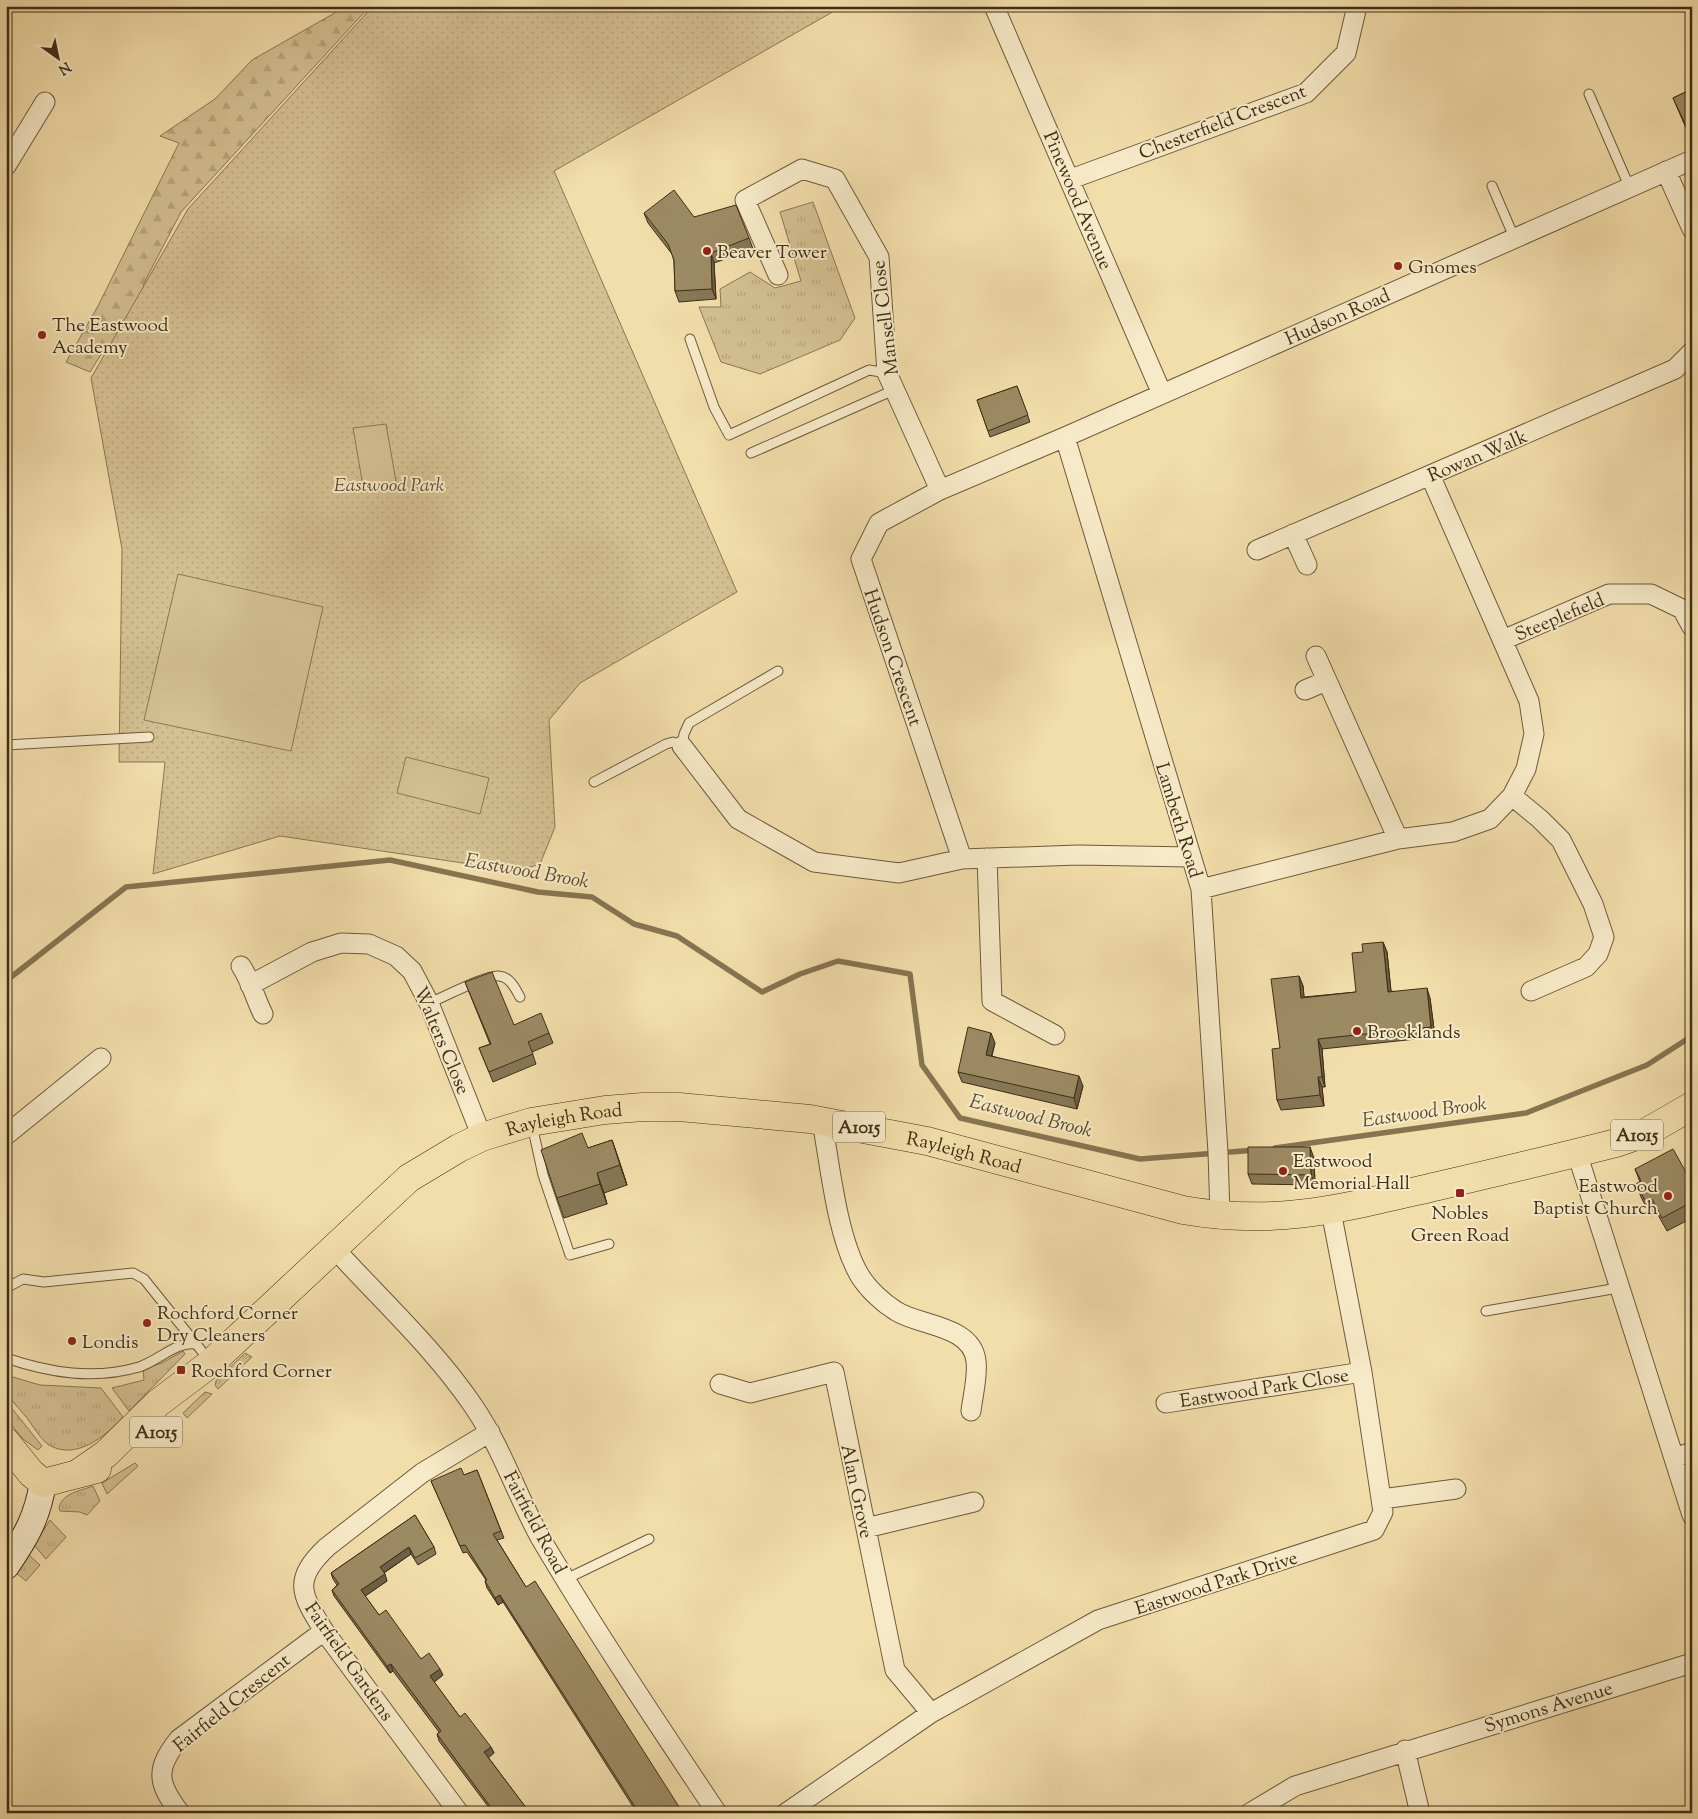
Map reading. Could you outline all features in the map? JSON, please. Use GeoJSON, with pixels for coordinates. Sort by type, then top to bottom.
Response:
{"type":"FeatureCollection","features":[{"type":"Feature","properties":{"kind":"main road","name":"Rayleigh Road"},"geometry":{"type":"LineString","coordinates":[[43,1483],[80,1472],[106,1454],[158,1403],[203,1353],[334,1248],[409,1178],[437,1159],[482,1137],[532,1122],[605,1110],[643,1107],[679,1108],[822,1121],[927,1141],[1183,1210],[1220,1215],[1266,1217],[1331,1211],[1616,1143],[1645,1133],[1692,1106]]}},
{"type":"Feature","properties":{"kind":"main road"},"geometry":{"type":"LineString","coordinates":[[6,1442],[43,1483]]}},
{"type":"Feature","properties":{"kind":"street","name":"Pinewood Avenue"},"geometry":{"type":"LineString","coordinates":[[994,6],[1071,179],[1162,394]]}},
{"type":"Feature","properties":{"kind":"street","name":"Chesterfield Crescent"},"geometry":{"type":"LineString","coordinates":[[1071,179],[1306,93],[1346,53],[1357,6]]}},
{"type":"Feature","properties":{"kind":"street"},"geometry":{"type":"LineString","coordinates":[[7,161],[45,102]]}},
{"type":"Feature","properties":{"kind":"street","name":"Hudson Road"},"geometry":{"type":"LineString","coordinates":[[1065,437],[1629,186],[1692,160]]}},
{"type":"Feature","properties":{"kind":"street","name":"Mansell Close"},"geometry":{"type":"LineString","coordinates":[[778,274],[745,200],[802,169],[835,178],[879,257],[890,381],[940,490]]}},
{"type":"Feature","properties":{"kind":"street"},"geometry":{"type":"LineString","coordinates":[[1666,171],[1692,229]]}},
{"type":"Feature","properties":{"kind":"street","name":"Rowan Walk"},"geometry":{"type":"LineString","coordinates":[[1257,550],[1675,369],[1692,352]]}},
{"type":"Feature","properties":{"kind":"street","name":"Hudson Crescent"},"geometry":{"type":"LineString","coordinates":[[962,858],[861,559],[878,523],[940,490],[1065,437]]}},
{"type":"Feature","properties":{"kind":"street","name":"Lambeth Road"},"geometry":{"type":"LineString","coordinates":[[1065,437],[1201,889],[1218,1152],[1220,1215]]}},
{"type":"Feature","properties":{"kind":"street","name":"Steeplefield"},"geometry":{"type":"LineString","coordinates":[[1201,889],[1398,839],[1453,832],[1490,818],[1512,796],[1526,769],[1534,734],[1530,700],[1430,475]]}},
{"type":"Feature","properties":{"kind":"street"},"geometry":{"type":"LineString","coordinates":[[1293,534],[1307,565]]}},
{"type":"Feature","properties":{"kind":"street","name":"Steeplefield"},"geometry":{"type":"LineString","coordinates":[[1503,640],[1608,594],[1651,594],[1682,610],[1692,627]]}},
{"type":"Feature","properties":{"kind":"street"},"geometry":{"type":"LineString","coordinates":[[1316,656],[1398,839]]}},
{"type":"Feature","properties":{"kind":"street"},"geometry":{"type":"LineString","coordinates":[[1304,690],[1326,681]]}},
{"type":"Feature","properties":{"kind":"street"},"geometry":{"type":"LineString","coordinates":[[682,746],[738,819],[814,862],[899,873],[962,858],[1190,857]]}},
{"type":"Feature","properties":{"kind":"street"},"geometry":{"type":"LineString","coordinates":[[1512,796],[1561,840],[1593,904],[1604,937],[1598,954],[1586,967],[1531,992]]}},
{"type":"Feature","properties":{"kind":"street"},"geometry":{"type":"LineString","coordinates":[[987,858],[992,1001],[1055,1035]]}},
{"type":"Feature","properties":{"kind":"street","name":"Walters Close"},"geometry":{"type":"LineString","coordinates":[[250,985],[312,952],[329,946],[355,943],[382,948],[396,956],[412,971],[429,1003],[482,1137]]}},
{"type":"Feature","properties":{"kind":"street"},"geometry":{"type":"LineString","coordinates":[[242,966],[263,1014]]}},
{"type":"Feature","properties":{"kind":"street"},"geometry":{"type":"LineString","coordinates":[[6,1135],[100,1058]]}},
{"type":"Feature","properties":{"kind":"street"},"geometry":{"type":"LineString","coordinates":[[822,1121],[841,1220],[848,1248],[860,1277],[879,1298],[897,1312],[963,1339],[974,1353],[976,1362],[971,1410]]}},
{"type":"Feature","properties":{"kind":"street"},"geometry":{"type":"LineString","coordinates":[[1577,1153],[1618,1288],[1683,1455],[1692,1515]]}},
{"type":"Feature","properties":{"kind":"street","name":"Eastwood Park Drive"},"geometry":{"type":"LineString","coordinates":[[786,1813],[931,1713],[1098,1620],[1374,1530],[1383,1512],[1382,1499],[1362,1372],[1331,1211]]}},
{"type":"Feature","properties":{"kind":"street","name":"Fairfield Road"},"geometry":{"type":"LineString","coordinates":[[334,1248],[454,1381],[490,1432],[522,1503],[566,1579],[666,1738],[717,1813]]}},
{"type":"Feature","properties":{"kind":"street","name":"Alan Grove"},"geometry":{"type":"LineString","coordinates":[[720,1384],[750,1393],[834,1372],[895,1670],[931,1713]]}},
{"type":"Feature","properties":{"kind":"street","name":"Eastwood Park Close"},"geometry":{"type":"LineString","coordinates":[[1166,1403],[1362,1372]]}},
{"type":"Feature","properties":{"kind":"street","name":"Fairfield Gardens"},"geometry":{"type":"LineString","coordinates":[[459,1813],[324,1630],[307,1604],[302,1590],[305,1574],[312,1561],[422,1473],[490,1432]]}},
{"type":"Feature","properties":{"kind":"street"},"geometry":{"type":"LineString","coordinates":[[6,1566],[23,1542],[36,1517],[43,1483]]}},
{"type":"Feature","properties":{"kind":"street"},"geometry":{"type":"LineString","coordinates":[[1382,1499],[1456,1489]]}},
{"type":"Feature","properties":{"kind":"street"},"geometry":{"type":"LineString","coordinates":[[866,1528],[974,1502]]}},
{"type":"Feature","properties":{"kind":"street","name":"Fairfield Crescent"},"geometry":{"type":"LineString","coordinates":[[180,1813],[169,1799],[160,1771],[167,1754],[178,1739],[324,1630]]}},
{"type":"Feature","properties":{"kind":"street","name":"Symons Avenue"},"geometry":{"type":"LineString","coordinates":[[1250,1813],[1295,1786],[1405,1750],[1692,1663]]}},
{"type":"Feature","properties":{"kind":"street"},"geometry":{"type":"LineString","coordinates":[[1405,1750],[1420,1813]]}},
{"type":"Feature","properties":{"kind":"lane"},"geometry":{"type":"LineString","coordinates":[[1590,94],[1629,186]]}},
{"type":"Feature","properties":{"kind":"lane"},"geometry":{"type":"LineString","coordinates":[[1492,186],[1514,238]]}},
{"type":"Feature","properties":{"kind":"lane"},"geometry":{"type":"LineString","coordinates":[[690,339],[714,407],[729,435],[869,370],[890,381]]}},
{"type":"Feature","properties":{"kind":"lane"},"geometry":{"type":"LineString","coordinates":[[751,453],[890,381]]}},
{"type":"Feature","properties":{"kind":"lane"},"geometry":{"type":"LineString","coordinates":[[594,782],[666,744],[673,742],[682,746],[684,734],[689,723],[778,671]]}},
{"type":"Feature","properties":{"kind":"lane"},"geometry":{"type":"LineString","coordinates":[[6,745],[149,737]]}},
{"type":"Feature","properties":{"kind":"lane"},"geometry":{"type":"LineString","coordinates":[[429,1003],[493,976],[507,979],[513,985],[520,998]]}},
{"type":"Feature","properties":{"kind":"lane"},"geometry":{"type":"LineString","coordinates":[[532,1122],[542,1174],[570,1256],[609,1244]]}},
{"type":"Feature","properties":{"kind":"lane"},"geometry":{"type":"LineString","coordinates":[[6,1288],[23,1279],[44,1282],[133,1272],[144,1279],[203,1353]]}},
{"type":"Feature","properties":{"kind":"lane"},"geometry":{"type":"LineString","coordinates":[[1486,1311],[1618,1288]]}},
{"type":"Feature","properties":{"kind":"lane"},"geometry":{"type":"LineString","coordinates":[[6,1358],[68,1374],[103,1373],[139,1367],[155,1361],[180,1345],[203,1353]]}},
{"type":"Feature","properties":{"kind":"lane"},"geometry":{"type":"LineString","coordinates":[[566,1579],[649,1539]]}},
{"type":"Feature","properties":{"kind":"green space"},"geometry":{"type":"Polygon","coordinates":[[[347,6],[370,6],[181,212],[144,283],[140,311],[102,353],[90,372],[66,362],[98,306],[179,143],[160,136],[215,99],[252,60],[347,6]]]}},
{"type":"Feature","properties":{"kind":"green space","name":"Eastwood Park"},"geometry":{"type":"Polygon","coordinates":[[[373,6],[843,6],[554,171],[737,592],[580,683],[549,720],[555,827],[540,864],[517,871],[280,836],[153,874],[165,762],[119,762],[122,549],[91,378],[188,209],[373,6]]]}},
{"type":"Feature","properties":{"kind":"green space"},"geometry":{"type":"Polygon","coordinates":[[[813,202],[855,318],[840,340],[760,374],[721,362],[699,307],[721,307],[720,289],[750,272],[775,288],[801,281],[780,212],[813,202]]]}},
{"type":"Feature","properties":{"kind":"green space"},"geometry":{"type":"Polygon","coordinates":[[[386,424],[397,487],[364,492],[353,428],[386,424]]]}},
{"type":"Feature","properties":{"kind":"green space"},"geometry":{"type":"Polygon","coordinates":[[[178,574],[323,607],[291,751],[144,720],[178,574]]]}},
{"type":"Feature","properties":{"kind":"green space"},"geometry":{"type":"Polygon","coordinates":[[[406,757],[489,778],[480,814],[397,793],[406,757]]]}},
{"type":"Feature","properties":{"kind":"green space"},"geometry":{"type":"Polygon","coordinates":[[[183,1351],[185,1354],[129,1411],[112,1388],[144,1380],[143,1369],[162,1363],[183,1351]]]}},
{"type":"Feature","properties":{"kind":"green space"},"geometry":{"type":"Polygon","coordinates":[[[245,1353],[252,1357],[218,1389],[215,1385],[216,1381],[245,1353]]]}},
{"type":"Feature","properties":{"kind":"green space"},"geometry":{"type":"Polygon","coordinates":[[[6,1375],[40,1385],[101,1388],[123,1417],[108,1432],[90,1444],[70,1450],[59,1449],[43,1440],[14,1403],[7,1389],[6,1375]]]}},
{"type":"Feature","properties":{"kind":"green space"},"geometry":{"type":"Polygon","coordinates":[[[205,1392],[212,1394],[187,1418],[183,1413],[205,1392]]]}},
{"type":"Feature","properties":{"kind":"green space"},"geometry":{"type":"Polygon","coordinates":[[[6,1401],[42,1446],[38,1450],[23,1439],[6,1419],[6,1401]]]}},
{"type":"Feature","properties":{"kind":"green space"},"geometry":{"type":"Polygon","coordinates":[[[135,1463],[138,1466],[107,1494],[102,1483],[135,1463]]]}},
{"type":"Feature","properties":{"kind":"green space"},"geometry":{"type":"Polygon","coordinates":[[[93,1486],[100,1501],[87,1515],[80,1512],[60,1511],[59,1508],[64,1499],[77,1491],[93,1486]]]}},
{"type":"Feature","properties":{"kind":"green space"},"geometry":{"type":"Polygon","coordinates":[[[50,1520],[66,1537],[46,1559],[34,1545],[50,1520]]]}},
{"type":"Feature","properties":{"kind":"green space"},"geometry":{"type":"Polygon","coordinates":[[[29,1555],[40,1565],[26,1581],[15,1572],[29,1555]]]}},
{"type":"Feature","properties":{"kind":"building"},"geometry":{"type":"Polygon","coordinates":[[[1692,89],[1692,125],[1687,128],[1673,98],[1692,89]]]}},
{"type":"Feature","properties":{"kind":"building","name":"Beaver Tower"},"geometry":{"type":"Polygon","coordinates":[[[674,190],[694,217],[736,205],[749,238],[711,253],[712,289],[675,291],[674,260],[668,244],[644,213],[674,190]]]}},
{"type":"Feature","properties":{"kind":"building"},"geometry":{"type":"Polygon","coordinates":[[[1017,386],[1028,415],[988,431],[977,400],[1017,386]]]}},
{"type":"Feature","properties":{"kind":"building","name":"Brooklands"},"geometry":{"type":"Polygon","coordinates":[[[1383,942],[1388,992],[1427,988],[1431,1027],[1318,1039],[1322,1077],[1318,1077],[1320,1095],[1277,1100],[1272,1049],[1280,1048],[1271,979],[1299,976],[1301,998],[1356,992],[1352,953],[1363,952],[1362,944],[1383,942]]]}},
{"type":"Feature","properties":{"kind":"building"},"geometry":{"type":"Polygon","coordinates":[[[492,972],[514,1025],[541,1013],[549,1033],[528,1042],[533,1054],[489,1072],[479,1048],[491,1044],[465,982],[492,972]]]}},
{"type":"Feature","properties":{"kind":"building"},"geometry":{"type":"Polygon","coordinates":[[[968,1027],[991,1033],[986,1055],[1079,1076],[1074,1098],[958,1072],[968,1027]]]}},
{"type":"Feature","properties":{"kind":"building"},"geometry":{"type":"Polygon","coordinates":[[[582,1133],[588,1148],[612,1140],[620,1165],[597,1173],[600,1184],[557,1198],[541,1150],[582,1133]]]}},
{"type":"Feature","properties":{"kind":"building"},"geometry":{"type":"Polygon","coordinates":[[[1248,1147],[1310,1147],[1311,1175],[1248,1174],[1248,1147]]]}},
{"type":"Feature","properties":{"kind":"building","name":"Eastwood Baptist Church"},"geometry":{"type":"Polygon","coordinates":[[[1673,1149],[1692,1183],[1692,1202],[1662,1218],[1652,1199],[1646,1202],[1636,1184],[1641,1181],[1635,1169],[1673,1149]]]}},
{"type":"Feature","properties":{"kind":"building"},"geometry":{"type":"Polygon","coordinates":[[[461,1468],[464,1475],[477,1470],[501,1531],[493,1534],[526,1587],[535,1581],[683,1813],[639,1813],[500,1595],[495,1598],[485,1581],[487,1580],[465,1545],[460,1546],[431,1481],[461,1468]]]}},
{"type":"Feature","properties":{"kind":"building"},"geometry":{"type":"Polygon","coordinates":[[[415,1515],[434,1547],[415,1558],[409,1547],[380,1567],[385,1574],[361,1590],[379,1615],[386,1610],[421,1659],[429,1653],[440,1669],[430,1676],[460,1717],[465,1713],[491,1747],[484,1752],[530,1813],[495,1813],[437,1734],[441,1731],[391,1664],[387,1666],[332,1590],[339,1584],[331,1573],[415,1515]]]}},
{"type":"Feature","properties":{"kind":"waterway","name":"Eastwood Brook"},"geometry":{"type":"LineString","coordinates":[[6,981],[126,887],[390,860],[538,892],[592,897],[634,924],[677,936],[762,992],[800,974],[838,961],[910,974],[922,1065],[960,1118],[1140,1159],[1256,1150]]}},
{"type":"Feature","properties":{"kind":"waterway","name":"Eastwood Brook"},"geometry":{"type":"LineString","coordinates":[[1275,1148],[1526,1113],[1647,1065],[1692,1036]]}},
{"type":"Feature","properties":{"kind":"place","name":"Beaver Tower"},"geometry":{"type":"Point","coordinates":[707,251]}},
{"type":"Feature","properties":{"kind":"place","name":"Gnomes"},"geometry":{"type":"Point","coordinates":[1398,266]}},
{"type":"Feature","properties":{"kind":"place","name":"The Eastwood Academy"},"geometry":{"type":"Point","coordinates":[42,335]}},
{"type":"Feature","properties":{"kind":"place","name":"Brooklands"},"geometry":{"type":"Point","coordinates":[1357,1031]}},
{"type":"Feature","properties":{"kind":"place","name":"Eastwood Memorial Hall"},"geometry":{"type":"Point","coordinates":[1283,1171]}},
{"type":"Feature","properties":{"kind":"place","name":"Nobles Green Road"},"geometry":{"type":"Point","coordinates":[1460,1193]}},
{"type":"Feature","properties":{"kind":"place","name":"Eastwood Baptist Church"},"geometry":{"type":"Point","coordinates":[1668,1196]}},
{"type":"Feature","properties":{"kind":"place","name":"Rochford Corner Dry Cleaners"},"geometry":{"type":"Point","coordinates":[147,1323]}},
{"type":"Feature","properties":{"kind":"place","name":"Londis"},"geometry":{"type":"Point","coordinates":[72,1341]}},
{"type":"Feature","properties":{"kind":"place","name":"Rochford Corner"},"geometry":{"type":"Point","coordinates":[181,1370]}}]}
